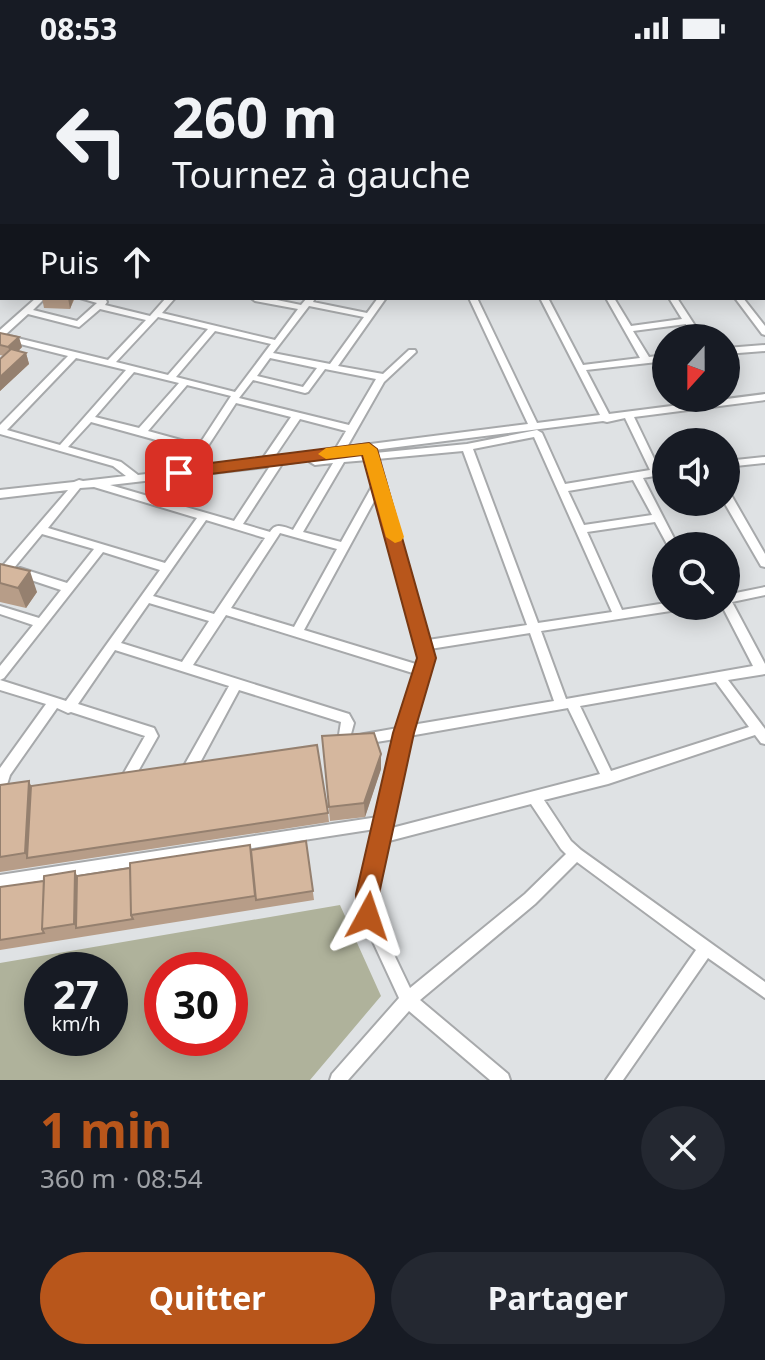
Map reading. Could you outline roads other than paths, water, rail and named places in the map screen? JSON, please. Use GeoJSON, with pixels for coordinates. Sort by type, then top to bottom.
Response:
{"type":"FeatureCollection","features":[{"type":"Feature","properties":{"kind":"street"},"geometry":{"type":"LineString","coordinates":[[0,336],[39,300]]}},
{"type":"Feature","properties":{"kind":"street"},"geometry":{"type":"LineString","coordinates":[[110,363],[169,300]]}},
{"type":"Feature","properties":{"kind":"street"},"geometry":{"type":"LineString","coordinates":[[276,300],[369,316]]}},
{"type":"Feature","properties":{"kind":"street"},"geometry":{"type":"LineString","coordinates":[[251,377],[305,390],[381,300]]}},
{"type":"Feature","properties":{"kind":"street"},"geometry":{"type":"LineString","coordinates":[[474,300],[619,615]]}},
{"type":"Feature","properties":{"kind":"street"},"geometry":{"type":"LineString","coordinates":[[545,300],[607,419]]}},
{"type":"Feature","properties":{"kind":"street"},"geometry":{"type":"LineString","coordinates":[[611,300],[646,360]]}},
{"type":"Feature","properties":{"kind":"street"},"geometry":{"type":"LineString","coordinates":[[674,300],[690,324]]}},
{"type":"Feature","properties":{"kind":"street"},"geometry":{"type":"LineString","coordinates":[[741,300],[761,321],[765,332]]}},
{"type":"Feature","properties":{"kind":"street"},"geometry":{"type":"LineString","coordinates":[[27,311],[79,324],[103,302],[154,317],[277,343]]}},
{"type":"Feature","properties":{"kind":"street"},"geometry":{"type":"LineString","coordinates":[[202,470],[201,449],[235,398],[307,303]]}},
{"type":"Feature","properties":{"kind":"street"},"geometry":{"type":"LineString","coordinates":[[628,329],[688,321]]}},
{"type":"Feature","properties":{"kind":"street"},"geometry":{"type":"LineString","coordinates":[[170,378],[213,328]]}},
{"type":"Feature","properties":{"kind":"street"},"geometry":{"type":"LineString","coordinates":[[0,336],[170,378],[352,429]]}},
{"type":"Feature","properties":{"kind":"street"},"geometry":{"type":"LineString","coordinates":[[740,350],[765,348]]}},
{"type":"Feature","properties":{"kind":"street"},"geometry":{"type":"LineString","coordinates":[[296,534],[352,429],[383,379],[412,352]]}},
{"type":"Feature","properties":{"kind":"street"},"geometry":{"type":"LineString","coordinates":[[74,354],[0,431],[117,464],[134,477]]}},
{"type":"Feature","properties":{"kind":"street"},"geometry":{"type":"LineString","coordinates":[[268,355],[383,379]]}},
{"type":"Feature","properties":{"kind":"street"},"geometry":{"type":"LineString","coordinates":[[580,368],[652,359]]}},
{"type":"Feature","properties":{"kind":"street"},"geometry":{"type":"LineString","coordinates":[[62,448],[132,369]]}},
{"type":"Feature","properties":{"kind":"street"},"geometry":{"type":"LineString","coordinates":[[141,432],[185,382]]}},
{"type":"Feature","properties":{"kind":"street"},"geometry":{"type":"LineString","coordinates":[[371,453],[765,397]]}},
{"type":"Feature","properties":{"kind":"street"},"geometry":{"type":"LineString","coordinates":[[264,464],[297,416]]}},
{"type":"Feature","properties":{"kind":"street"},"geometry":{"type":"LineString","coordinates":[[629,416],[652,456]]}},
{"type":"Feature","properties":{"kind":"street"},"geometry":{"type":"LineString","coordinates":[[89,418],[201,449]]}},
{"type":"Feature","properties":{"kind":"street"},"geometry":{"type":"LineString","coordinates":[[0,494],[278,462],[467,447],[535,430]]}},
{"type":"Feature","properties":{"kind":"street"},"geometry":{"type":"LineString","coordinates":[[467,447],[532,629],[567,704],[608,778]]}},
{"type":"Feature","properties":{"kind":"street"},"geometry":{"type":"LineString","coordinates":[[371,453],[427,658],[403,733],[367,894],[368,916],[408,1000],[502,1080]]}},
{"type":"Feature","properties":{"kind":"street"},"geometry":{"type":"LineString","coordinates":[[740,463],[765,460]]}},
{"type":"Feature","properties":{"kind":"street"},"geometry":{"type":"LineString","coordinates":[[237,525],[278,462]]}},
{"type":"Feature","properties":{"kind":"street"},"geometry":{"type":"LineString","coordinates":[[563,488],[652,472]]}},
{"type":"Feature","properties":{"kind":"street"},"geometry":{"type":"LineString","coordinates":[[636,475],[666,532]]}},
{"type":"Feature","properties":{"kind":"street"},"geometry":{"type":"LineString","coordinates":[[297,633],[380,481]]}},
{"type":"Feature","properties":{"kind":"street"},"geometry":{"type":"LineString","coordinates":[[84,483],[272,536]]}},
{"type":"Feature","properties":{"kind":"street"},"geometry":{"type":"LineString","coordinates":[[69,588],[4,573],[84,483]]}},
{"type":"Feature","properties":{"kind":"street"},"geometry":{"type":"LineString","coordinates":[[68,708],[204,516]]}},
{"type":"Feature","properties":{"kind":"street"},"geometry":{"type":"LineString","coordinates":[[738,516],[765,563]]}},
{"type":"Feature","properties":{"kind":"street"},"geometry":{"type":"LineString","coordinates":[[581,529],[659,518]]}},
{"type":"Feature","properties":{"kind":"street"},"geometry":{"type":"LineString","coordinates":[[40,529],[167,568]]}},
{"type":"Feature","properties":{"kind":"street"},"geometry":{"type":"LineString","coordinates":[[185,667],[278,529],[344,547]]}},
{"type":"Feature","properties":{"kind":"street"},"geometry":{"type":"LineString","coordinates":[[0,675],[101,548]]}},
{"type":"Feature","properties":{"kind":"street"},"geometry":{"type":"LineString","coordinates":[[740,597],[765,591]]}},
{"type":"Feature","properties":{"kind":"street"},"geometry":{"type":"LineString","coordinates":[[146,598],[297,633],[423,671]]}},
{"type":"Feature","properties":{"kind":"street"},"geometry":{"type":"LineString","coordinates":[[0,610],[41,623]]}},
{"type":"Feature","properties":{"kind":"street"},"geometry":{"type":"LineString","coordinates":[[424,645],[652,610]]}},
{"type":"Feature","properties":{"kind":"street"},"geometry":{"type":"LineString","coordinates":[[329,744],[763,670],[737,620]]}},
{"type":"Feature","properties":{"kind":"street"},"geometry":{"type":"LineString","coordinates":[[113,645],[345,718],[348,723],[344,741]]}},
{"type":"Feature","properties":{"kind":"street"},"geometry":{"type":"LineString","coordinates":[[380,837],[535,798],[761,734],[718,676]]}},
{"type":"Feature","properties":{"kind":"street"},"geometry":{"type":"LineString","coordinates":[[190,768],[237,683]]}},
{"type":"Feature","properties":{"kind":"street"},"geometry":{"type":"LineString","coordinates":[[0,685],[152,734],[120,779],[143,775]]}},
{"type":"Feature","properties":{"kind":"street"},"geometry":{"type":"LineString","coordinates":[[1,777],[54,703]]}},
{"type":"Feature","properties":{"kind":"street"},"geometry":{"type":"LineString","coordinates":[[174,770],[205,765]]}},
{"type":"Feature","properties":{"kind":"street"},"geometry":{"type":"LineString","coordinates":[[0,798],[14,796]]}},
{"type":"Feature","properties":{"kind":"street"},"geometry":{"type":"LineString","coordinates":[[535,798],[566,845],[576,854],[765,991]]}},
{"type":"Feature","properties":{"kind":"street"},"geometry":{"type":"LineString","coordinates":[[0,881],[383,822]]}},
{"type":"Feature","properties":{"kind":"street"},"geometry":{"type":"LineString","coordinates":[[338,1080],[408,1000],[530,899],[576,854]]}},
{"type":"Feature","properties":{"kind":"street"},"geometry":{"type":"LineString","coordinates":[[614,1080],[706,948]]}}]}
